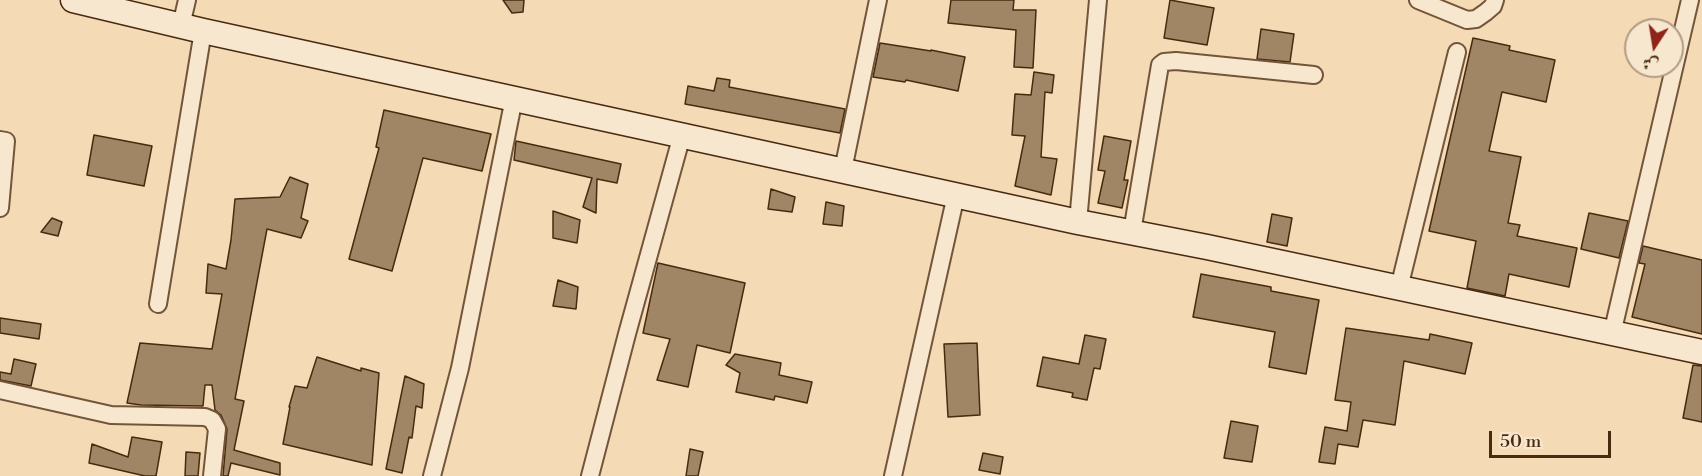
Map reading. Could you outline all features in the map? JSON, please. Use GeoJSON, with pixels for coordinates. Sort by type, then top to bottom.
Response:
{"type":"FeatureCollection","features":[{"type":"Feature","properties":{"kind":"main road"},"geometry":{"type":"LineString","coordinates":[[73,0],[1078,222],[1702,352]]}},
{"type":"Feature","properties":{"kind":"street"},"geometry":{"type":"LineString","coordinates":[[158,304],[192,28],[187,0]]}},
{"type":"Feature","properties":{"kind":"street"},"geometry":{"type":"LineString","coordinates":[[843,170],[878,0]]}},
{"type":"Feature","properties":{"kind":"street"},"geometry":{"type":"LineString","coordinates":[[1078,222],[1098,0]]}},
{"type":"Feature","properties":{"kind":"street"},"geometry":{"type":"LineString","coordinates":[[1418,0],[1467,20],[1476,19],[1486,12],[1493,6],[1495,0]]}},
{"type":"Feature","properties":{"kind":"street"},"geometry":{"type":"LineString","coordinates":[[1612,333],[1690,0]]}},
{"type":"Feature","properties":{"kind":"street"},"geometry":{"type":"LineString","coordinates":[[1399,288],[1457,52]]}},
{"type":"Feature","properties":{"kind":"street"},"geometry":{"type":"LineString","coordinates":[[1132,232],[1160,65],[1176,60],[1314,75]]}},
{"type":"Feature","properties":{"kind":"street"},"geometry":{"type":"LineString","coordinates":[[432,476],[460,368],[514,98]]}},
{"type":"Feature","properties":{"kind":"street"},"geometry":{"type":"LineString","coordinates":[[590,476],[682,135]]}},
{"type":"Feature","properties":{"kind":"street"},"geometry":{"type":"LineString","coordinates":[[0,140],[6,141],[0,208]]}},
{"type":"Feature","properties":{"kind":"street"},"geometry":{"type":"LineString","coordinates":[[893,476],[956,195]]}},
{"type":"Feature","properties":{"kind":"street"},"geometry":{"type":"LineString","coordinates":[[0,390],[111,415],[205,417],[212,420],[217,429],[212,476]]}},
{"type":"Feature","properties":{"kind":"building"},"geometry":{"type":"Polygon","coordinates":[[[503,0],[524,0],[523,12],[512,13],[503,0]]]}},
{"type":"Feature","properties":{"kind":"building"},"geometry":{"type":"Polygon","coordinates":[[[951,0],[1014,0],[1013,10],[1036,10],[1033,68],[1014,67],[1016,30],[948,23],[951,0]]]}},
{"type":"Feature","properties":{"kind":"building"},"geometry":{"type":"Polygon","coordinates":[[[1170,0],[1214,8],[1207,45],[1164,38],[1170,0]]]}},
{"type":"Feature","properties":{"kind":"building"},"geometry":{"type":"Polygon","coordinates":[[[1261,29],[1294,34],[1290,62],[1257,59],[1261,29]]]}},
{"type":"Feature","properties":{"kind":"building"},"geometry":{"type":"Polygon","coordinates":[[[1473,38],[1510,46],[1509,50],[1555,60],[1546,102],[1502,92],[1489,151],[1521,157],[1508,223],[1520,225],[1517,236],[1577,248],[1569,287],[1509,274],[1505,296],[1467,288],[1476,241],[1429,231],[1473,38]]]}},
{"type":"Feature","properties":{"kind":"building"},"geometry":{"type":"Polygon","coordinates":[[[880,43],[965,57],[958,91],[906,80],[905,82],[873,77],[880,43]]]}},
{"type":"Feature","properties":{"kind":"building"},"geometry":{"type":"Polygon","coordinates":[[[1034,72],[1054,75],[1052,93],[1045,92],[1041,157],[1057,159],[1051,195],[1015,186],[1025,136],[1012,135],[1015,94],[1031,95],[1034,72]]]}},
{"type":"Feature","properties":{"kind":"building"},"geometry":{"type":"Polygon","coordinates":[[[717,78],[730,80],[729,87],[845,109],[840,133],[685,104],[688,86],[714,91],[717,78]]]}},
{"type":"Feature","properties":{"kind":"building"},"geometry":{"type":"Polygon","coordinates":[[[384,110],[491,134],[482,171],[423,158],[392,271],[349,259],[379,148],[376,147],[384,110]]]}},
{"type":"Feature","properties":{"kind":"building"},"geometry":{"type":"Polygon","coordinates":[[[94,135],[152,146],[144,186],[87,175],[94,135]]]}},
{"type":"Feature","properties":{"kind":"building"},"geometry":{"type":"Polygon","coordinates":[[[1104,136],[1131,141],[1124,180],[1128,180],[1122,208],[1098,203],[1105,171],[1098,170],[1104,136]]]}},
{"type":"Feature","properties":{"kind":"building"},"geometry":{"type":"Polygon","coordinates":[[[516,141],[621,164],[617,183],[597,179],[596,213],[583,207],[592,178],[514,160],[516,141]]]}},
{"type":"Feature","properties":{"kind":"building"},"geometry":{"type":"Polygon","coordinates":[[[290,177],[308,184],[301,218],[308,221],[301,238],[267,229],[235,399],[244,401],[234,450],[280,463],[280,475],[231,463],[228,476],[223,476],[227,429],[221,415],[215,410],[212,385],[205,385],[203,406],[127,403],[140,343],[212,349],[222,294],[206,293],[208,264],[226,269],[235,199],[280,197],[290,177]]]}},
{"type":"Feature","properties":{"kind":"building"},"geometry":{"type":"Polygon","coordinates":[[[771,189],[795,197],[792,212],[768,209],[771,189]]]}},
{"type":"Feature","properties":{"kind":"building"},"geometry":{"type":"Polygon","coordinates":[[[826,202],[844,206],[842,226],[823,224],[826,202]]]}},
{"type":"Feature","properties":{"kind":"building"},"geometry":{"type":"Polygon","coordinates":[[[553,211],[580,220],[577,243],[553,238],[553,211]]]}},
{"type":"Feature","properties":{"kind":"building"},"geometry":{"type":"Polygon","coordinates":[[[1589,213],[1628,221],[1619,258],[1581,249],[1589,213]]]}},
{"type":"Feature","properties":{"kind":"building"},"geometry":{"type":"Polygon","coordinates":[[[1272,214],[1292,218],[1287,246],[1267,242],[1272,214]]]}},
{"type":"Feature","properties":{"kind":"building"},"geometry":{"type":"Polygon","coordinates":[[[52,218],[62,222],[58,236],[41,232],[52,218]]]}},
{"type":"Feature","properties":{"kind":"building"},"geometry":{"type":"Polygon","coordinates":[[[1643,246],[1702,260],[1702,334],[1632,317],[1645,264],[1639,263],[1643,246]]]}},
{"type":"Feature","properties":{"kind":"building"},"geometry":{"type":"Polygon","coordinates":[[[658,263],[745,283],[730,353],[697,345],[688,387],[657,380],[670,339],[643,333],[658,263]]]}},
{"type":"Feature","properties":{"kind":"building"},"geometry":{"type":"Polygon","coordinates":[[[1201,274],[1271,287],[1271,291],[1319,300],[1306,374],[1269,367],[1275,332],[1193,317],[1201,274]]]}},
{"type":"Feature","properties":{"kind":"building"},"geometry":{"type":"Polygon","coordinates":[[[558,280],[578,287],[576,309],[553,306],[558,280]]]}},
{"type":"Feature","properties":{"kind":"building"},"geometry":{"type":"Polygon","coordinates":[[[0,318],[41,324],[39,339],[0,333],[0,318]]]}},
{"type":"Feature","properties":{"kind":"building"},"geometry":{"type":"Polygon","coordinates":[[[1346,328],[1429,340],[1430,334],[1472,343],[1465,374],[1404,361],[1395,425],[1363,420],[1358,447],[1338,444],[1335,464],[1319,462],[1325,427],[1347,431],[1351,402],[1335,400],[1346,328]]]}},
{"type":"Feature","properties":{"kind":"building"},"geometry":{"type":"Polygon","coordinates":[[[1085,335],[1106,339],[1100,369],[1094,368],[1087,400],[1072,397],[1073,393],[1037,386],[1043,357],[1079,364],[1085,335]]]}},
{"type":"Feature","properties":{"kind":"building"},"geometry":{"type":"Polygon","coordinates":[[[977,343],[980,415],[948,417],[944,344],[977,343]]]}},
{"type":"Feature","properties":{"kind":"building"},"geometry":{"type":"Polygon","coordinates":[[[735,354],[781,363],[779,375],[812,382],[807,403],[775,396],[774,400],[736,392],[740,373],[726,365],[735,354]]]}},
{"type":"Feature","properties":{"kind":"building"},"geometry":{"type":"Polygon","coordinates":[[[317,357],[361,371],[361,368],[379,373],[372,465],[283,444],[295,386],[307,388],[317,357]]]}},
{"type":"Feature","properties":{"kind":"building"},"geometry":{"type":"Polygon","coordinates":[[[14,359],[36,364],[31,386],[0,380],[0,372],[11,374],[14,359]]]}},
{"type":"Feature","properties":{"kind":"building"},"geometry":{"type":"Polygon","coordinates":[[[1693,365],[1702,366],[1702,422],[1683,418],[1693,365]]]}},
{"type":"Feature","properties":{"kind":"building"},"geometry":{"type":"Polygon","coordinates":[[[405,376],[424,384],[422,408],[416,406],[412,438],[409,437],[402,473],[386,469],[405,376]]]}},
{"type":"Feature","properties":{"kind":"building"},"geometry":{"type":"Polygon","coordinates":[[[1231,421],[1258,426],[1252,462],[1224,458],[1231,421]]]}},
{"type":"Feature","properties":{"kind":"building"},"geometry":{"type":"Polygon","coordinates":[[[132,437],[162,442],[156,476],[145,476],[89,463],[92,444],[128,457],[132,437]]]}},
{"type":"Feature","properties":{"kind":"building"},"geometry":{"type":"Polygon","coordinates":[[[690,449],[703,452],[698,476],[686,476],[690,449]]]}},
{"type":"Feature","properties":{"kind":"building"},"geometry":{"type":"Polygon","coordinates":[[[186,452],[200,453],[198,476],[185,476],[186,452]]]}},
{"type":"Feature","properties":{"kind":"building"},"geometry":{"type":"Polygon","coordinates":[[[983,453],[1003,457],[1000,474],[979,470],[983,453]]]}}]}
